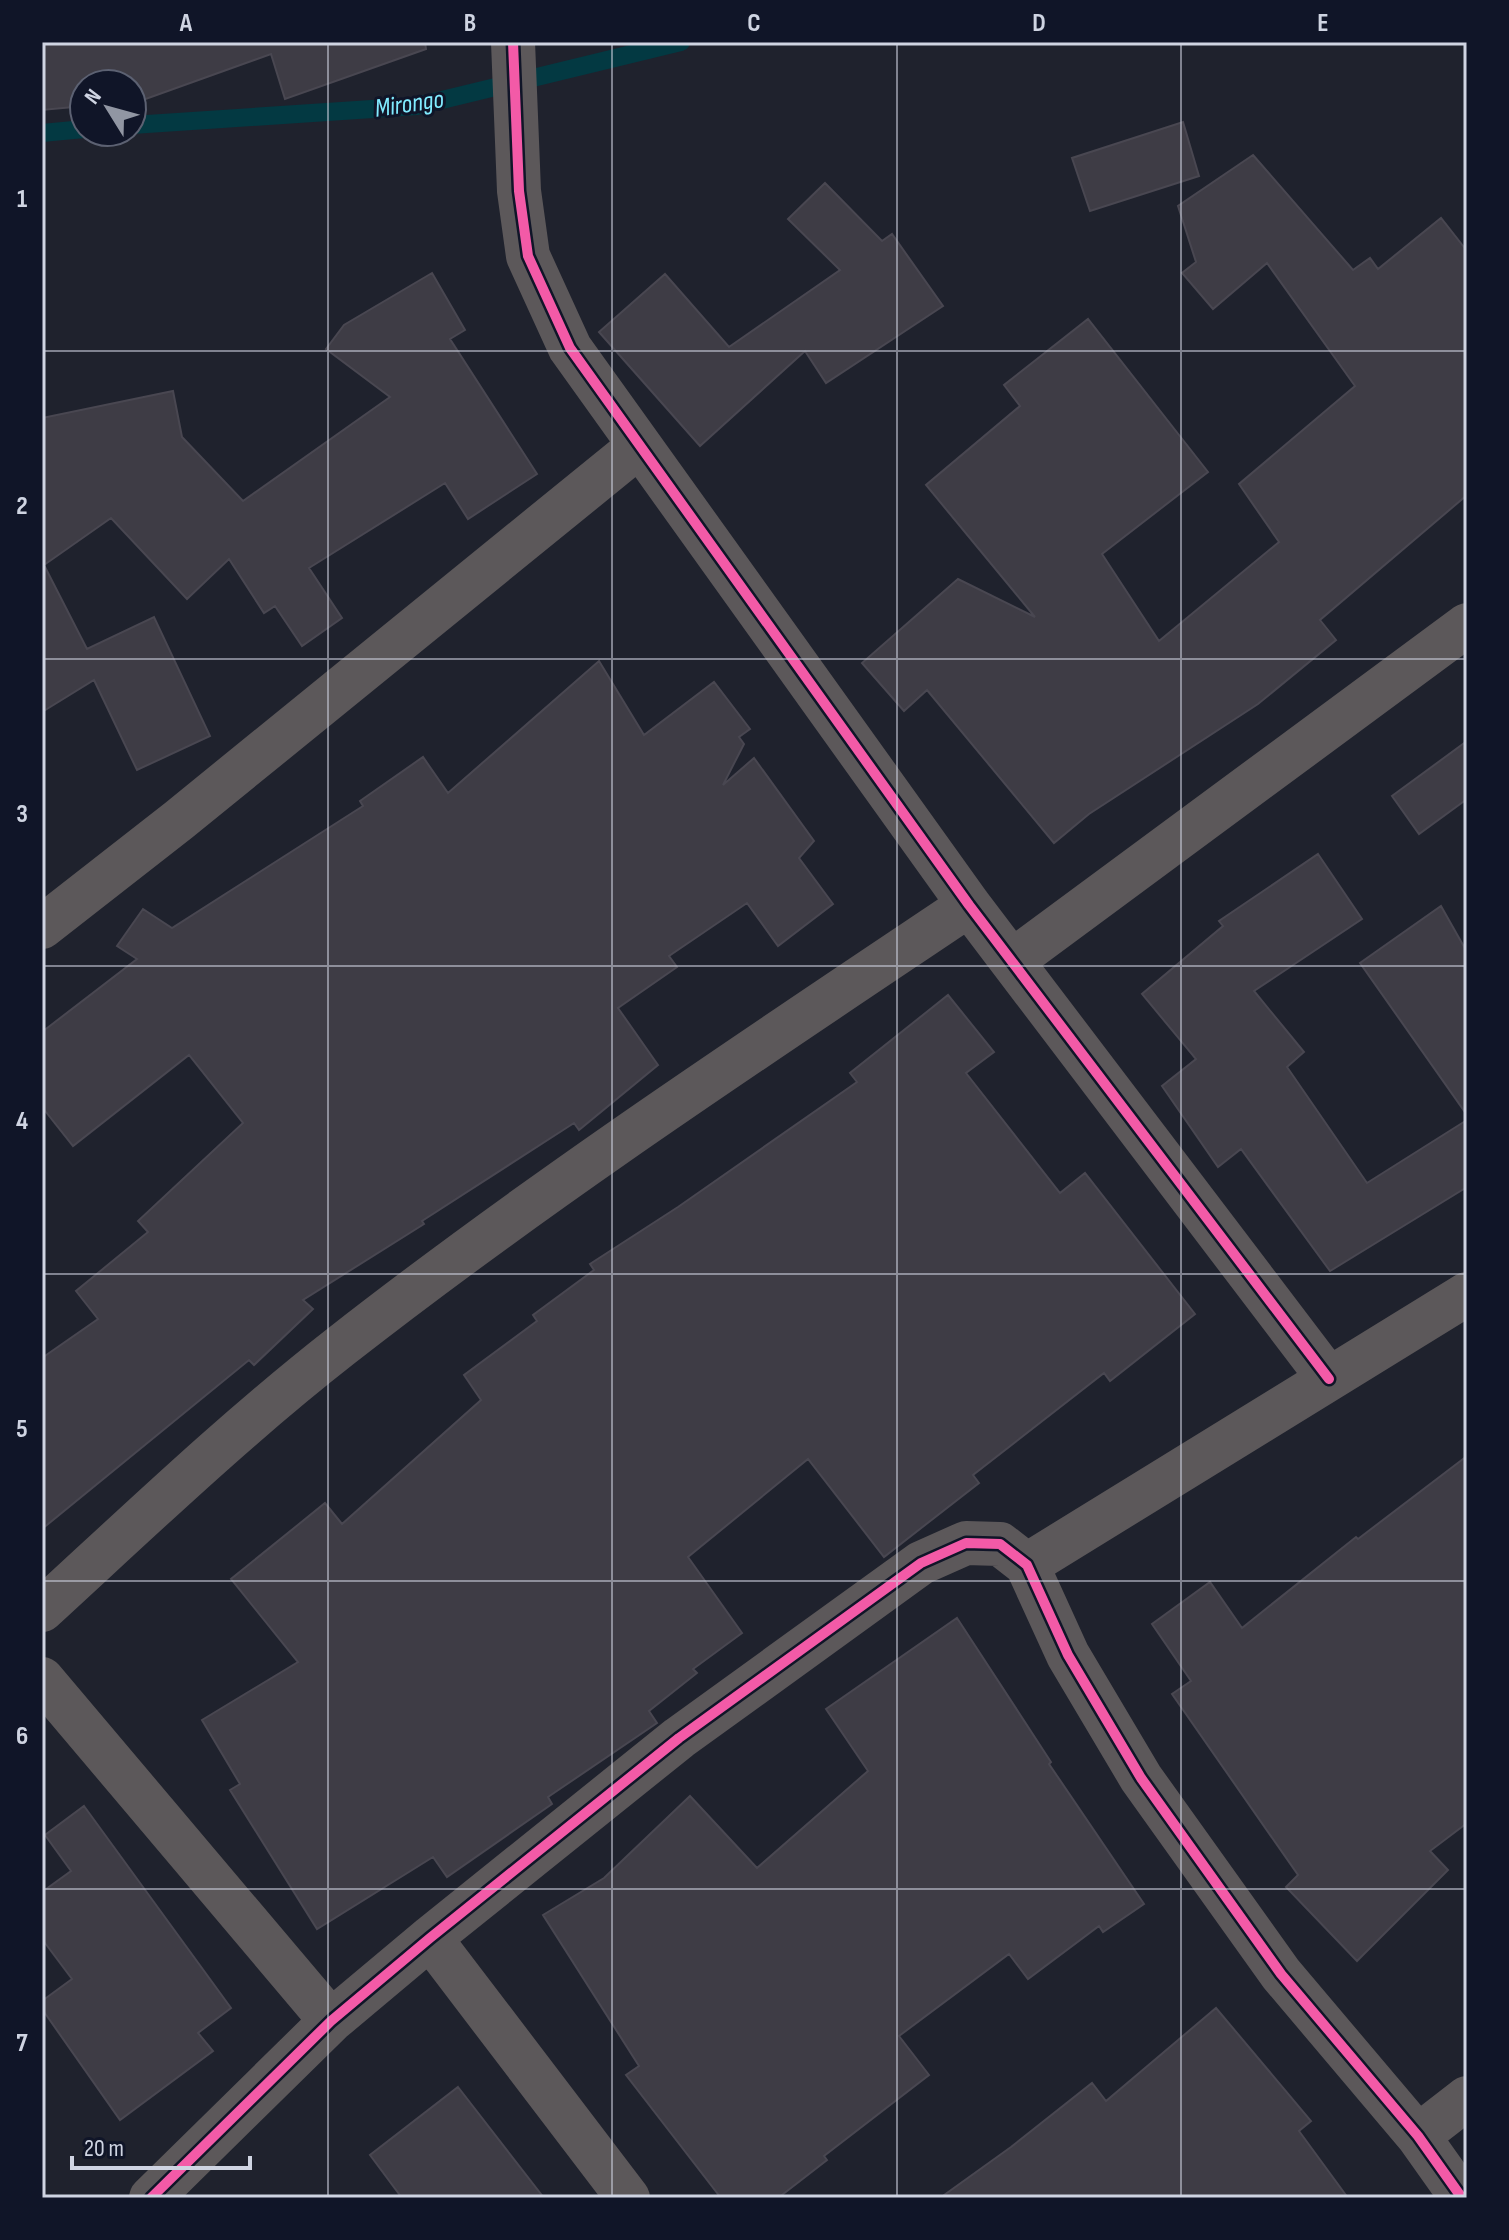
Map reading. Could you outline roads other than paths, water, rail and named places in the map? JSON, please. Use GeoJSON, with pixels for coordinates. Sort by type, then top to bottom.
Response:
{"type":"FeatureCollection","features":[{"type":"Feature","properties":{"kind":"street"},"geometry":{"type":"LineString","coordinates":[[513,42],[519,191],[528,256],[570,348],[969,905],[1329,1379]]}},
{"type":"Feature","properties":{"kind":"street"},"geometry":{"type":"LineString","coordinates":[[42,927],[639,446]]}},
{"type":"Feature","properties":{"kind":"street"},"geometry":{"type":"LineString","coordinates":[[1012,961],[1467,625]]}},
{"type":"Feature","properties":{"kind":"street"},"geometry":{"type":"LineString","coordinates":[[42,1610],[220,1447],[338,1348],[473,1245],[702,1083],[969,905]]}},
{"type":"Feature","properties":{"kind":"street"},"geometry":{"type":"LineString","coordinates":[[1027,1565],[1467,1294]]}},
{"type":"Feature","properties":{"kind":"street"},"geometry":{"type":"LineString","coordinates":[[151,2198],[331,2021],[430,1938],[679,1738],[921,1563],[966,1543],[1000,1544],[1027,1565],[1068,1655],[1141,1778],[1281,1974],[1418,2136],[1462,2198]]}},
{"type":"Feature","properties":{"kind":"street"},"geometry":{"type":"LineString","coordinates":[[42,1679],[331,2021]]}},
{"type":"Feature","properties":{"kind":"street"},"geometry":{"type":"LineString","coordinates":[[430,1938],[628,2198]]}},
{"type":"Feature","properties":{"kind":"street"},"geometry":{"type":"LineString","coordinates":[[1418,2136],[1467,2098]]}},
{"type":"Feature","properties":{"kind":"waterway","name":"Mirongo"},"geometry":{"type":"LineString","coordinates":[[148,124],[417,106],[681,42]]}},
{"type":"Feature","properties":{"kind":"waterway","name":"Mirongo"},"geometry":{"type":"LineString","coordinates":[[42,133],[68,131]]}}]}
